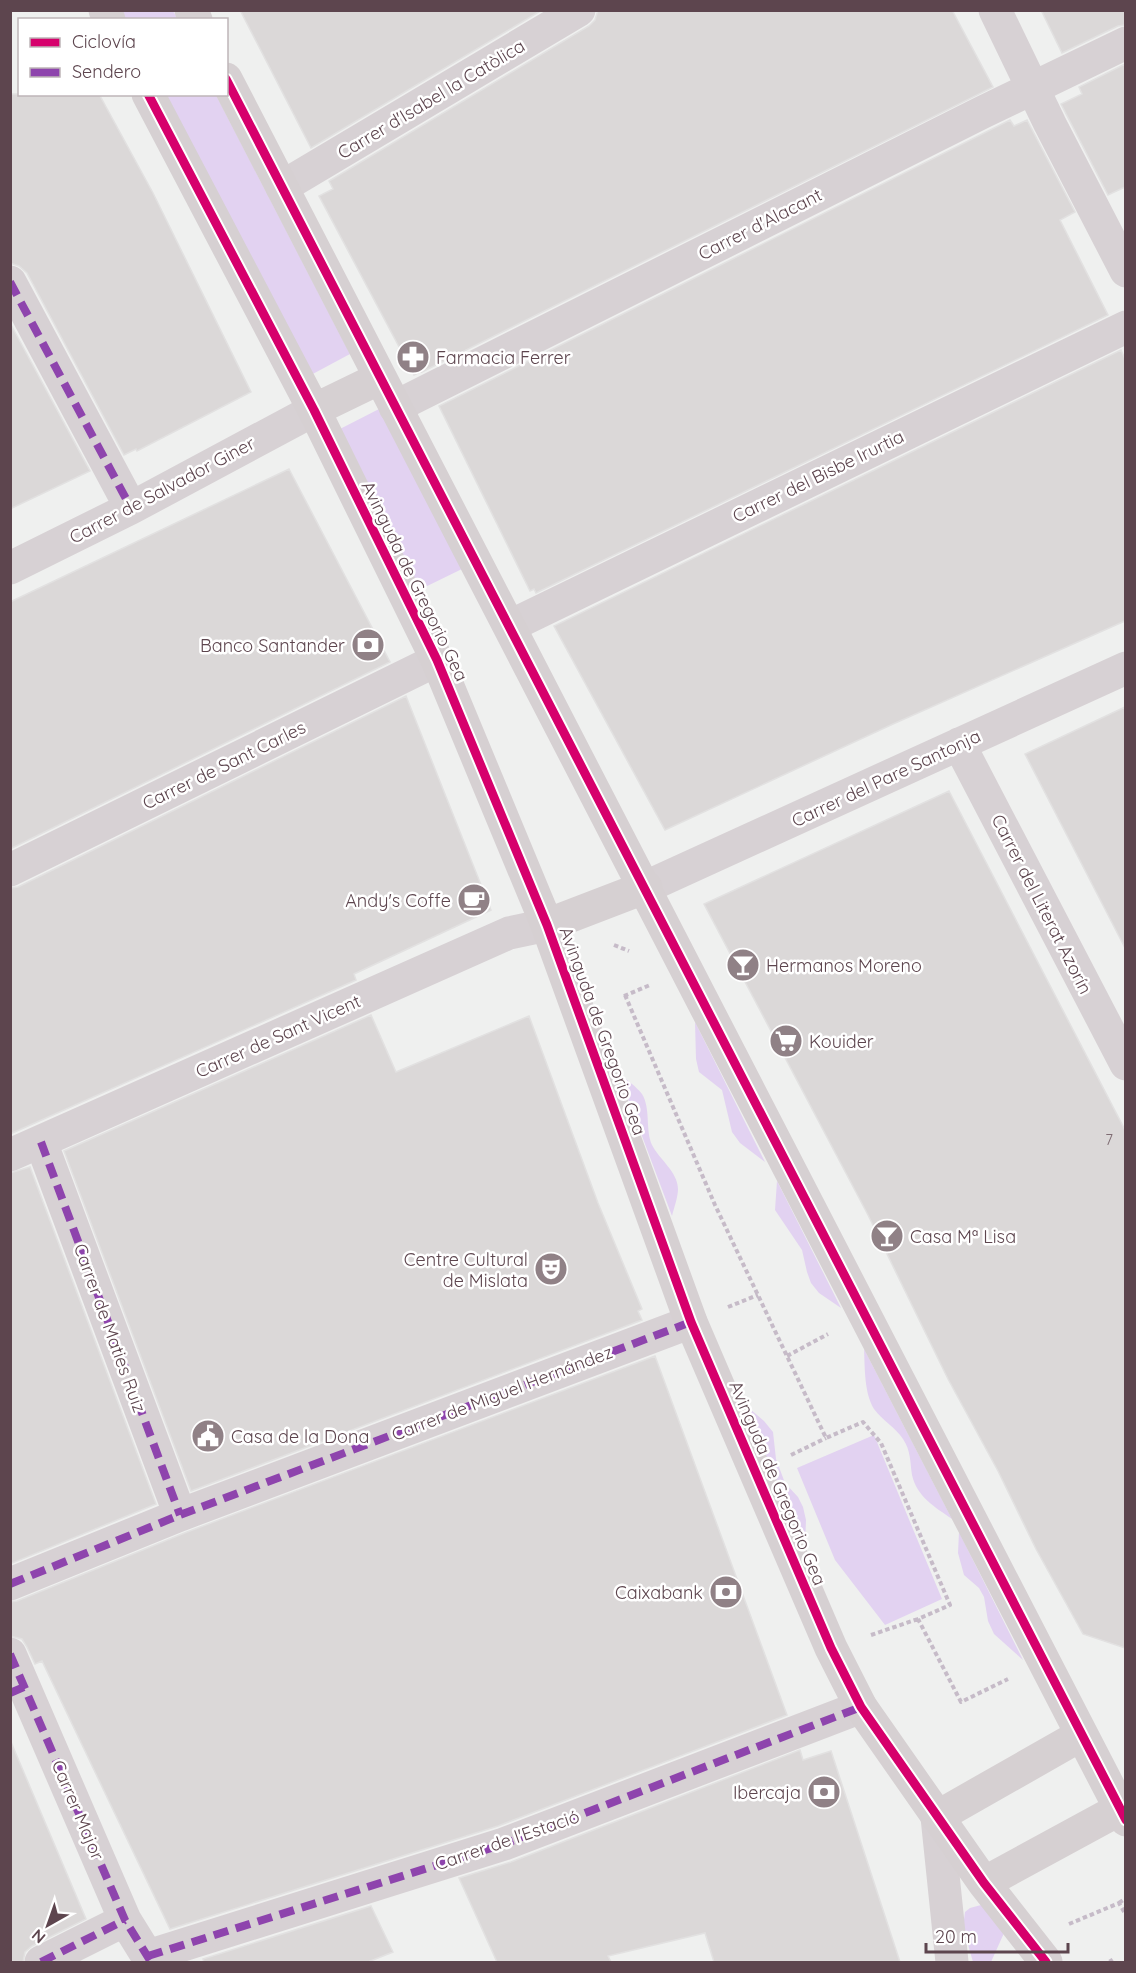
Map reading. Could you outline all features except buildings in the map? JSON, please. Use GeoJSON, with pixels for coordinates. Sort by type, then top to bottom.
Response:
{"type":"FeatureCollection","features":[{"type":"Feature","properties":{"kind":"street","name":"Carrer d'Isabel la Catòlica"},"geometry":{"type":"LineString","coordinates":[[282,187],[579,10]]}},
{"type":"Feature","properties":{"kind":"street"},"geometry":{"type":"LineString","coordinates":[[995,10],[1125,271]]}},
{"type":"Feature","properties":{"kind":"street","name":"Carrer d'Alacant"},"geometry":{"type":"LineString","coordinates":[[395,407],[1032,87],[1125,43]]}},
{"type":"Feature","properties":{"kind":"street"},"geometry":{"type":"LineString","coordinates":[[228,83],[646,887],[1081,1735],[1115,1772],[1123,1814],[984,1883]]}},
{"type":"Feature","properties":{"kind":"street","name":"Avinguda de Gregorio Gea"},"geometry":{"type":"LineString","coordinates":[[149,96],[314,410],[437,660],[547,926],[691,1322],[831,1648],[861,1707],[984,1883],[1046,1962]]}},
{"type":"Feature","properties":{"kind":"street"},"geometry":{"type":"LineString","coordinates":[[10,282],[131,508]]}},
{"type":"Feature","properties":{"kind":"street","name":"Carrer del Bisbe Irurtia"},"geometry":{"type":"LineString","coordinates":[[510,626],[1125,327]]}},
{"type":"Feature","properties":{"kind":"street"},"geometry":{"type":"LineString","coordinates":[[314,410],[380,378]]}},
{"type":"Feature","properties":{"kind":"street","name":"Carrer de Salvador Giner"},"geometry":{"type":"LineString","coordinates":[[10,568],[131,508],[314,410]]}},
{"type":"Feature","properties":{"kind":"street","name":"Carrer de Sant Carles"},"geometry":{"type":"LineString","coordinates":[[10,870],[437,660]]}},
{"type":"Feature","properties":{"kind":"street","name":"Carrer del Pare Santonja"},"geometry":{"type":"LineString","coordinates":[[646,887],[1125,668]]}},
{"type":"Feature","properties":{"kind":"street","name":"Carrer del Literat Azorín"},"geometry":{"type":"LineString","coordinates":[[959,744],[1125,1064]]}},
{"type":"Feature","properties":{"kind":"street"},"geometry":{"type":"LineString","coordinates":[[547,926],[646,887]]}},
{"type":"Feature","properties":{"kind":"street","name":"Carrer de Sant Vicent"},"geometry":{"type":"LineString","coordinates":[[10,1155],[509,933],[547,926]]}},
{"type":"Feature","properties":{"kind":"street","name":"Carrer de Maties Ruiz"},"geometry":{"type":"LineString","coordinates":[[41,1142],[180,1515]]}},
{"type":"Feature","properties":{"kind":"street","name":"Carrer de Miguel Hernández"},"geometry":{"type":"LineString","coordinates":[[10,1584],[180,1515],[691,1322]]}},
{"type":"Feature","properties":{"kind":"street","name":"Carrer Major"},"geometry":{"type":"LineString","coordinates":[[10,1654],[17,1690],[125,1920],[150,1959]]}},
{"type":"Feature","properties":{"kind":"street","name":"Carrer de l'Estació"},"geometry":{"type":"LineString","coordinates":[[150,1959],[504,1845],[861,1707]]}},
{"type":"Feature","properties":{"kind":"street"},"geometry":{"type":"LineString","coordinates":[[952,1962],[938,1817],[1081,1735]]}},
{"type":"Feature","properties":{"kind":"street"},"geometry":{"type":"LineString","coordinates":[[41,1962],[125,1920]]}},
{"type":"Feature","properties":{"kind":"path"},"geometry":{"type":"LineString","coordinates":[[577,1008],[625,995],[689,971]]}},
{"type":"Feature","properties":{"kind":"path"},"geometry":{"type":"LineString","coordinates":[[625,995],[715,1205],[826,1438],[862,1422],[882,1443],[950,1605],[918,1619],[831,1648]]}},
{"type":"Feature","properties":{"kind":"path"},"geometry":{"type":"LineString","coordinates":[[918,1619],[961,1702],[1025,1671],[1047,1669]]}},
{"type":"Feature","properties":{"kind":"path"},"geometry":{"type":"LineString","coordinates":[[1119,1903],[1125,1898]]}},
{"type":"Feature","properties":{"kind":"shaded area"},"geometry":{"type":"Polygon","coordinates":[[[121,11],[173,11],[177,18],[124,18],[121,11]]]}},
{"type":"Feature","properties":{"kind":"shaded area"},"geometry":{"type":"Polygon","coordinates":[[[165,96],[217,96],[350,354],[309,376],[165,96]]]}},
{"type":"Feature","properties":{"kind":"shaded area"},"geometry":{"type":"Polygon","coordinates":[[[381,408],[462,569],[419,590],[338,430],[381,408]]]}},
{"type":"Feature","properties":{"kind":"shaded area"},"geometry":{"type":"Polygon","coordinates":[[[695,1022],[765,1162],[740,1143],[732,1132],[722,1090],[699,1072],[696,1059],[695,1022]]]}},
{"type":"Feature","properties":{"kind":"shaded area"},"geometry":{"type":"Polygon","coordinates":[[[618,1072],[642,1094],[652,1145],[675,1177],[678,1189],[672,1216],[618,1072]]]}},
{"type":"Feature","properties":{"kind":"shaded area"},"geometry":{"type":"Polygon","coordinates":[[[777,1181],[841,1308],[819,1293],[811,1283],[802,1250],[775,1210],[777,1181]]]}},
{"type":"Feature","properties":{"kind":"shaded area"},"geometry":{"type":"Polygon","coordinates":[[[864,1349],[952,1519],[922,1495],[914,1483],[906,1443],[874,1409],[867,1388],[864,1349]]]}},
{"type":"Feature","properties":{"kind":"shaded area"},"geometry":{"type":"Polygon","coordinates":[[[743,1403],[773,1432],[776,1459],[785,1483],[798,1497],[803,1507],[806,1520],[805,1546],[770,1472],[743,1403]]]}},
{"type":"Feature","properties":{"kind":"shaded area"},"geometry":{"type":"Polygon","coordinates":[[[874,1435],[942,1599],[885,1625],[835,1560],[797,1468],[874,1435]]]}},
{"type":"Feature","properties":{"kind":"shaded area"},"geometry":{"type":"Polygon","coordinates":[[[959,1532],[1023,1660],[994,1634],[988,1621],[984,1597],[979,1588],[964,1575],[958,1553],[959,1532]]]}},
{"type":"Feature","properties":{"kind":"shaded area"},"geometry":{"type":"Polygon","coordinates":[[[981,1905],[1004,1933],[991,1962],[973,1962],[963,1927],[965,1912],[981,1905]]]}},
{"type":"Feature","properties":{"kind":"marked path"},"geometry":{"type":"LineString","coordinates":[[10,282],[131,508]]}},
{"type":"Feature","properties":{"kind":"marked path"},"geometry":{"type":"LineString","coordinates":[[41,1142],[180,1515]]}},
{"type":"Feature","properties":{"kind":"marked path"},"geometry":{"type":"LineString","coordinates":[[10,1584],[180,1515],[691,1322]]}},
{"type":"Feature","properties":{"kind":"marked path"},"geometry":{"type":"LineString","coordinates":[[10,1654],[125,1920],[151,1962]]}},
{"type":"Feature","properties":{"kind":"marked path"},"geometry":{"type":"LineString","coordinates":[[10,1693],[24,1687]]}},
{"type":"Feature","properties":{"kind":"marked path"},"geometry":{"type":"LineString","coordinates":[[148,1956],[504,1844],[861,1707]]}},
{"type":"Feature","properties":{"kind":"marked path"},"geometry":{"type":"LineString","coordinates":[[41,1962],[125,1920]]}},
{"type":"Feature","properties":{"kind":"cycle path"},"geometry":{"type":"LineString","coordinates":[[228,83],[1126,1820]]}},
{"type":"Feature","properties":{"kind":"cycle path"},"geometry":{"type":"LineString","coordinates":[[149,96],[314,410],[437,660],[547,925],[691,1322],[831,1648],[861,1707],[984,1883],[1046,1962]]}},
{"type":"Feature","properties":{"kind":"place","name":"Farmacia Ferrer"},"geometry":{"type":"Point","coordinates":[413,357]}},
{"type":"Feature","properties":{"kind":"place","name":"Banco Santander"},"geometry":{"type":"Point","coordinates":[368,645]}},
{"type":"Feature","properties":{"kind":"place","name":"Andy's Coffe"},"geometry":{"type":"Point","coordinates":[474,900]}},
{"type":"Feature","properties":{"kind":"place","name":"Hermanos Moreno"},"geometry":{"type":"Point","coordinates":[743,965]}},
{"type":"Feature","properties":{"kind":"place","name":"Kouider"},"geometry":{"type":"Point","coordinates":[786,1041]}},
{"type":"Feature","properties":{"kind":"place","name":"Casa Mª Lisa"},"geometry":{"type":"Point","coordinates":[887,1236]}},
{"type":"Feature","properties":{"kind":"place","name":"Centre Cultural de Mislata"},"geometry":{"type":"Point","coordinates":[551,1269]}},
{"type":"Feature","properties":{"kind":"place","name":"Casa de la Dona"},"geometry":{"type":"Point","coordinates":[208,1436]}},
{"type":"Feature","properties":{"kind":"place","name":"Caixabank"},"geometry":{"type":"Point","coordinates":[726,1592]}},
{"type":"Feature","properties":{"kind":"place","name":"Ibercaja"},"geometry":{"type":"Point","coordinates":[824,1792]}}]}
